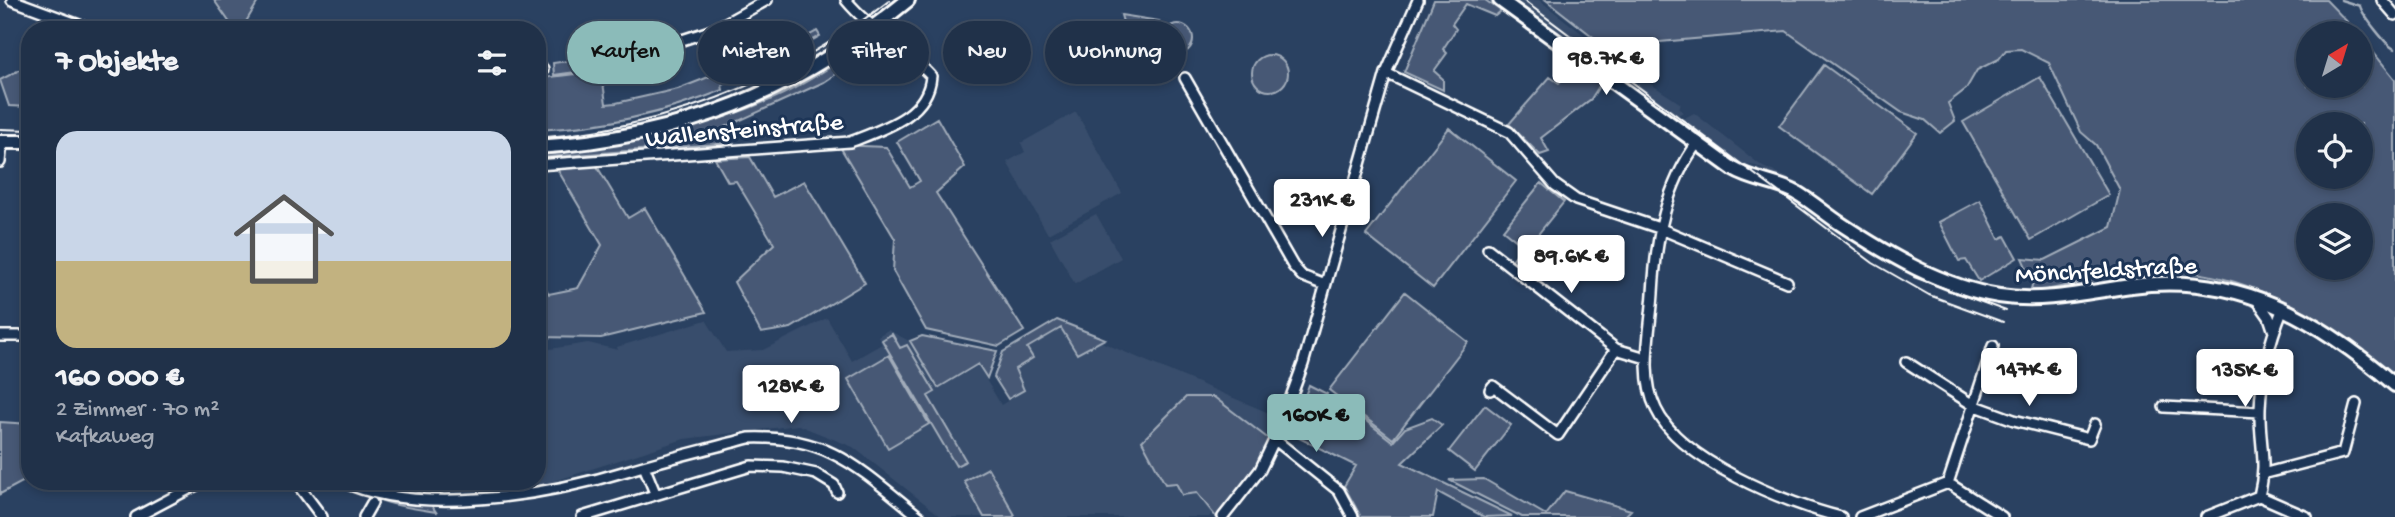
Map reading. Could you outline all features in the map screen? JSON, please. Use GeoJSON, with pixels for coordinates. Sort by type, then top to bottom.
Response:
{"type":"FeatureCollection","features":[{"type":"Feature","properties":{"kind":"main road"},"geometry":{"type":"LineString","coordinates":[[882,21],[908,0]]}},
{"type":"Feature","properties":{"kind":"main road","name":"Mönchfeldstraße"},"geometry":{"type":"LineString","coordinates":[[1500,0],[1746,177],[1796,192],[1888,253],[1987,294],[2029,299],[2132,286],[2184,283],[2208,284],[2255,296],[2326,332],[2395,385]]}},
{"type":"Feature","properties":{"kind":"main road"},"geometry":{"type":"LineString","coordinates":[[546,146],[641,133],[733,107],[801,74],[828,57]]}},
{"type":"Feature","properties":{"kind":"main road"},"geometry":{"type":"LineString","coordinates":[[1,142],[21,142]]}},
{"type":"Feature","properties":{"kind":"street"},"geometry":{"type":"LineString","coordinates":[[12,0],[69,21]]}},
{"type":"Feature","properties":{"kind":"street"},"geometry":{"type":"LineString","coordinates":[[684,39],[713,30],[767,0]]}},
{"type":"Feature","properties":{"kind":"street"},"geometry":{"type":"LineString","coordinates":[[846,0],[866,21]]}},
{"type":"Feature","properties":{"kind":"street"},"geometry":{"type":"LineString","coordinates":[[1223,517],[1260,470],[1290,401],[1386,74],[1418,0]]}},
{"type":"Feature","properties":{"kind":"street"},"geometry":{"type":"LineString","coordinates":[[2382,0],[2395,15]]}},
{"type":"Feature","properties":{"kind":"street","name":"Wallensteinstraße"},"geometry":{"type":"LineString","coordinates":[[546,164],[850,142],[884,129],[920,107],[930,92],[929,74]]}},
{"type":"Feature","properties":{"kind":"street"},"geometry":{"type":"LineString","coordinates":[[1386,74],[1509,132],[1555,185],[1576,200],[1659,228],[1787,282]]}},
{"type":"Feature","properties":{"kind":"street"},"geometry":{"type":"LineString","coordinates":[[1186,80],[1293,266],[1302,276],[1325,285]]}},
{"type":"Feature","properties":{"kind":"street"},"geometry":{"type":"LineString","coordinates":[[0,162],[1,142]]}},
{"type":"Feature","properties":{"kind":"street"},"geometry":{"type":"LineString","coordinates":[[1698,142],[1683,162],[1659,228],[1646,358],[1655,409],[1674,433],[1695,451],[1763,491],[1841,517]]}},
{"type":"Feature","properties":{"kind":"street"},"geometry":{"type":"LineString","coordinates":[[1488,249],[1616,349],[1646,358]]}},
{"type":"Feature","properties":{"kind":"street"},"geometry":{"type":"LineString","coordinates":[[2255,296],[2264,309],[2273,332]]}},
{"type":"Feature","properties":{"kind":"street"},"geometry":{"type":"LineString","coordinates":[[2259,496],[2266,473],[2260,412],[2273,332],[2283,308]]}},
{"type":"Feature","properties":{"kind":"street"},"geometry":{"type":"LineString","coordinates":[[0,336],[21,336]]}},
{"type":"Feature","properties":{"kind":"street"},"geometry":{"type":"LineString","coordinates":[[1948,483],[1993,346]]}},
{"type":"Feature","properties":{"kind":"street"},"geometry":{"type":"LineString","coordinates":[[1490,390],[1493,386],[1558,435],[1616,349]]}},
{"type":"Feature","properties":{"kind":"street"},"geometry":{"type":"LineString","coordinates":[[1906,362],[1972,405],[2014,420],[2089,439],[2095,424]]}},
{"type":"Feature","properties":{"kind":"street"},"geometry":{"type":"LineString","coordinates":[[2266,473],[2343,453],[2356,404]]}},
{"type":"Feature","properties":{"kind":"street"},"geometry":{"type":"LineString","coordinates":[[2164,407],[2260,412]]}},
{"type":"Feature","properties":{"kind":"street"},"geometry":{"type":"LineString","coordinates":[[493,509],[749,438],[777,437],[818,446],[858,466],[920,517]]}},
{"type":"Feature","properties":{"kind":"street"},"geometry":{"type":"LineString","coordinates":[[1274,439],[1339,491],[1353,517]]}},
{"type":"Feature","properties":{"kind":"street"},"geometry":{"type":"LineString","coordinates":[[644,466],[655,493]]}},
{"type":"Feature","properties":{"kind":"street"},"geometry":{"type":"LineString","coordinates":[[582,517],[751,466],[783,467],[816,474],[834,485],[837,492]]}},
{"type":"Feature","properties":{"kind":"street"},"geometry":{"type":"LineString","coordinates":[[1860,517],[1948,483]]}},
{"type":"Feature","properties":{"kind":"street"},"geometry":{"type":"LineString","coordinates":[[1948,483],[2002,517]]}},
{"type":"Feature","properties":{"kind":"street"},"geometry":{"type":"LineString","coordinates":[[136,517],[187,490]]}},
{"type":"Feature","properties":{"kind":"street"},"geometry":{"type":"LineString","coordinates":[[302,490],[322,517]]}},
{"type":"Feature","properties":{"kind":"street"},"geometry":{"type":"LineString","coordinates":[[354,490],[383,507]]}},
{"type":"Feature","properties":{"kind":"street"},"geometry":{"type":"LineString","coordinates":[[2206,517],[2259,496],[2308,517]]}},
{"type":"Feature","properties":{"kind":"street"},"geometry":{"type":"LineString","coordinates":[[364,517],[372,503]]}},
{"type":"Feature","properties":{"kind":"shaded area"},"geometry":{"type":"Polygon","coordinates":[[[214,0],[259,0],[246,21],[229,21],[214,0]]]}},
{"type":"Feature","properties":{"kind":"shaded area"},"geometry":{"type":"Polygon","coordinates":[[[1434,0],[1485,0],[1501,11],[1495,16],[1466,4],[1452,24],[1456,29],[1443,49],[1447,53],[1434,71],[1443,79],[1443,90],[1404,72],[1434,0]]]}},
{"type":"Feature","properties":{"kind":"shaded area"},"geometry":{"type":"Polygon","coordinates":[[[1517,0],[1539,0],[1622,65],[1681,104],[1679,108],[1683,112],[1673,118],[1537,19],[1517,0]]]}},
{"type":"Feature","properties":{"kind":"shaded area"},"geometry":{"type":"Polygon","coordinates":[[[1546,0],[2326,0],[2346,21],[2296,21],[2296,98],[2373,98],[2373,52],[2395,79],[2395,378],[2341,335],[2311,316],[2248,286],[2215,276],[2181,271],[2146,271],[2030,292],[2033,282],[2022,258],[2045,260],[2111,227],[2120,190],[2096,145],[2081,132],[2049,63],[2021,49],[2006,50],[1999,59],[1977,70],[1966,89],[1948,103],[1955,121],[1940,133],[1925,120],[1901,112],[1786,31],[1648,43],[1619,57],[1546,0]]]}},
{"type":"Feature","properties":{"kind":"shaded area"},"geometry":{"type":"Polygon","coordinates":[[[1121,15],[1159,21],[1123,21],[1121,15]]]}},
{"type":"Feature","properties":{"kind":"shaded area"},"geometry":{"type":"Polygon","coordinates":[[[1186,26],[1192,33],[1192,45],[1186,52],[1186,26]]]}},
{"type":"Feature","properties":{"kind":"shaded area"},"geometry":{"type":"Polygon","coordinates":[[[1270,55],[1283,60],[1288,73],[1283,86],[1270,91],[1257,86],[1252,73],[1257,60],[1270,55]]]}},
{"type":"Feature","properties":{"kind":"shaded area"},"geometry":{"type":"Polygon","coordinates":[[[1563,59],[1601,83],[1591,99],[1541,138],[1549,152],[1540,155],[1509,124],[1550,77],[1559,83],[1566,75],[1558,66],[1563,59]]]}},
{"type":"Feature","properties":{"kind":"shaded area"},"geometry":{"type":"Polygon","coordinates":[[[567,61],[567,73],[554,75],[553,63],[567,61]]]}},
{"type":"Feature","properties":{"kind":"shaded area"},"geometry":{"type":"Polygon","coordinates":[[[1824,65],[1917,133],[1872,194],[1779,126],[1824,65]]]}},
{"type":"Feature","properties":{"kind":"shaded area"},"geometry":{"type":"Polygon","coordinates":[[[828,68],[828,79],[824,82],[721,129],[730,143],[546,157],[546,151],[632,140],[723,118],[802,84],[814,84],[814,77],[828,68]]]}},
{"type":"Feature","properties":{"kind":"shaded area"},"geometry":{"type":"Polygon","coordinates":[[[21,69],[21,107],[9,106],[0,80],[21,69]]]}},
{"type":"Feature","properties":{"kind":"shaded area"},"geometry":{"type":"Polygon","coordinates":[[[567,75],[567,84],[603,84],[606,104],[678,89],[698,81],[698,84],[724,84],[722,85],[723,90],[632,118],[546,129],[546,78],[567,75]]]}},
{"type":"Feature","properties":{"kind":"shaded area"},"geometry":{"type":"Polygon","coordinates":[[[2040,77],[2109,195],[2031,240],[1963,122],[2040,77]]]}},
{"type":"Feature","properties":{"kind":"shaded area"},"geometry":{"type":"Polygon","coordinates":[[[1076,112],[1122,193],[1048,234],[1007,162],[1025,152],[1021,143],[1076,112]]]}},
{"type":"Feature","properties":{"kind":"shaded area"},"geometry":{"type":"Polygon","coordinates":[[[1694,113],[1763,167],[1797,182],[1824,202],[1756,166],[1736,163],[1686,127],[1681,120],[1694,113]]]}},
{"type":"Feature","properties":{"kind":"shaded area"},"geometry":{"type":"Polygon","coordinates":[[[937,118],[965,167],[936,193],[1024,331],[999,346],[926,330],[893,271],[895,239],[839,145],[886,147],[910,187],[920,181],[897,142],[937,118]]]}},
{"type":"Feature","properties":{"kind":"shaded area"},"geometry":{"type":"Polygon","coordinates":[[[1449,128],[1516,181],[1433,288],[1366,235],[1449,128]]]}},
{"type":"Feature","properties":{"kind":"shaded area"},"geometry":{"type":"Polygon","coordinates":[[[750,157],[773,197],[804,181],[865,283],[791,328],[761,333],[734,282],[774,244],[736,181],[728,182],[715,159],[750,157]]]}},
{"type":"Feature","properties":{"kind":"shaded area"},"geometry":{"type":"Polygon","coordinates":[[[595,163],[628,218],[645,208],[706,312],[601,338],[546,337],[546,289],[549,294],[578,288],[602,245],[556,167],[595,163]]]}},
{"type":"Feature","properties":{"kind":"shaded area"},"geometry":{"type":"Polygon","coordinates":[[[1541,183],[1564,202],[1515,263],[1512,260],[1523,246],[1503,230],[1541,183]]]}},
{"type":"Feature","properties":{"kind":"shaded area"},"geometry":{"type":"Polygon","coordinates":[[[1980,200],[1999,239],[2005,236],[2017,258],[1979,281],[1966,260],[1959,261],[1939,222],[1980,200]]]}},
{"type":"Feature","properties":{"kind":"shaded area"},"geometry":{"type":"Polygon","coordinates":[[[1096,214],[1121,258],[1075,284],[1050,239],[1096,214]]]}},
{"type":"Feature","properties":{"kind":"shaded area"},"geometry":{"type":"Polygon","coordinates":[[[1405,292],[1468,342],[1393,439],[1329,390],[1405,292]]]}},
{"type":"Feature","properties":{"kind":"shaded area"},"geometry":{"type":"Polygon","coordinates":[[[827,318],[852,361],[882,344],[878,336],[888,330],[909,341],[938,389],[978,366],[1001,405],[1025,390],[1016,369],[1034,358],[1028,348],[1061,329],[1076,355],[1101,342],[1276,416],[1253,464],[1209,517],[942,517],[853,447],[798,425],[684,439],[546,484],[546,350],[588,343],[618,350],[617,347],[706,320],[726,352],[763,350],[827,318]]]}},
{"type":"Feature","properties":{"kind":"shaded area"},"geometry":{"type":"Polygon","coordinates":[[[1057,320],[1105,339],[1077,354],[1061,328],[1027,348],[1033,358],[1015,369],[1024,390],[1008,399],[994,377],[1003,352],[1057,320]]]}},
{"type":"Feature","properties":{"kind":"shaded area"},"geometry":{"type":"Polygon","coordinates":[[[892,334],[900,348],[907,345],[935,392],[928,396],[966,461],[956,466],[882,340],[892,334]]]}},
{"type":"Feature","properties":{"kind":"shaded area"},"geometry":{"type":"Polygon","coordinates":[[[922,336],[997,351],[987,378],[978,364],[938,388],[910,341],[922,336]]]}},
{"type":"Feature","properties":{"kind":"shaded area"},"geometry":{"type":"Polygon","coordinates":[[[889,355],[929,424],[888,448],[848,379],[889,355]]]}},
{"type":"Feature","properties":{"kind":"shaded area"},"geometry":{"type":"Polygon","coordinates":[[[1309,385],[1327,394],[1325,398],[1331,402],[1335,397],[1393,442],[1405,428],[1432,418],[1442,425],[1402,463],[1512,516],[1484,517],[1438,492],[1433,517],[1361,517],[1344,486],[1356,466],[1291,434],[1309,385]]]}},
{"type":"Feature","properties":{"kind":"shaded area"},"geometry":{"type":"Polygon","coordinates":[[[1186,397],[1214,397],[1270,440],[1256,468],[1216,517],[1197,493],[1182,495],[1176,483],[1165,484],[1142,441],[1186,397]]]}},
{"type":"Feature","properties":{"kind":"shaded area"},"geometry":{"type":"Polygon","coordinates":[[[1485,405],[1511,425],[1475,471],[1449,451],[1485,405]]]}},
{"type":"Feature","properties":{"kind":"shaded area"},"geometry":{"type":"Polygon","coordinates":[[[0,422],[21,423],[21,483],[0,494],[0,422]]]}},
{"type":"Feature","properties":{"kind":"shaded area"},"geometry":{"type":"Polygon","coordinates":[[[988,468],[1015,515],[1013,517],[984,517],[964,481],[988,468]]]}},
{"type":"Feature","properties":{"kind":"shaded area"},"geometry":{"type":"Polygon","coordinates":[[[1484,479],[1546,515],[1565,491],[1631,510],[1624,517],[1522,517],[1449,480],[1484,479]]]}},
{"type":"Feature","properties":{"kind":"shaded area"},"geometry":{"type":"Polygon","coordinates":[[[360,490],[388,490],[390,494],[405,497],[422,491],[436,512],[401,506],[360,490]]]}},
{"type":"Feature","properties":{"kind":"waterway"},"geometry":{"type":"LineString","coordinates":[[2341,0],[2360,6],[2376,30],[2395,49]]}},
{"type":"Feature","properties":{"kind":"tram line"},"geometry":{"type":"LineString","coordinates":[[546,137],[633,123],[724,95],[809,54],[890,0]]}},
{"type":"Feature","properties":{"kind":"tram line"},"geometry":{"type":"LineString","coordinates":[[1523,0],[1873,263],[1929,295],[2003,322]]}},
{"type":"Feature","properties":{"kind":"tram line"},"geometry":{"type":"LineString","coordinates":[[0,129],[21,130]]}},
{"type":"Feature","properties":{"kind":"tram line"},"geometry":{"type":"LineString","coordinates":[[1914,277],[2006,311]]}}]}
